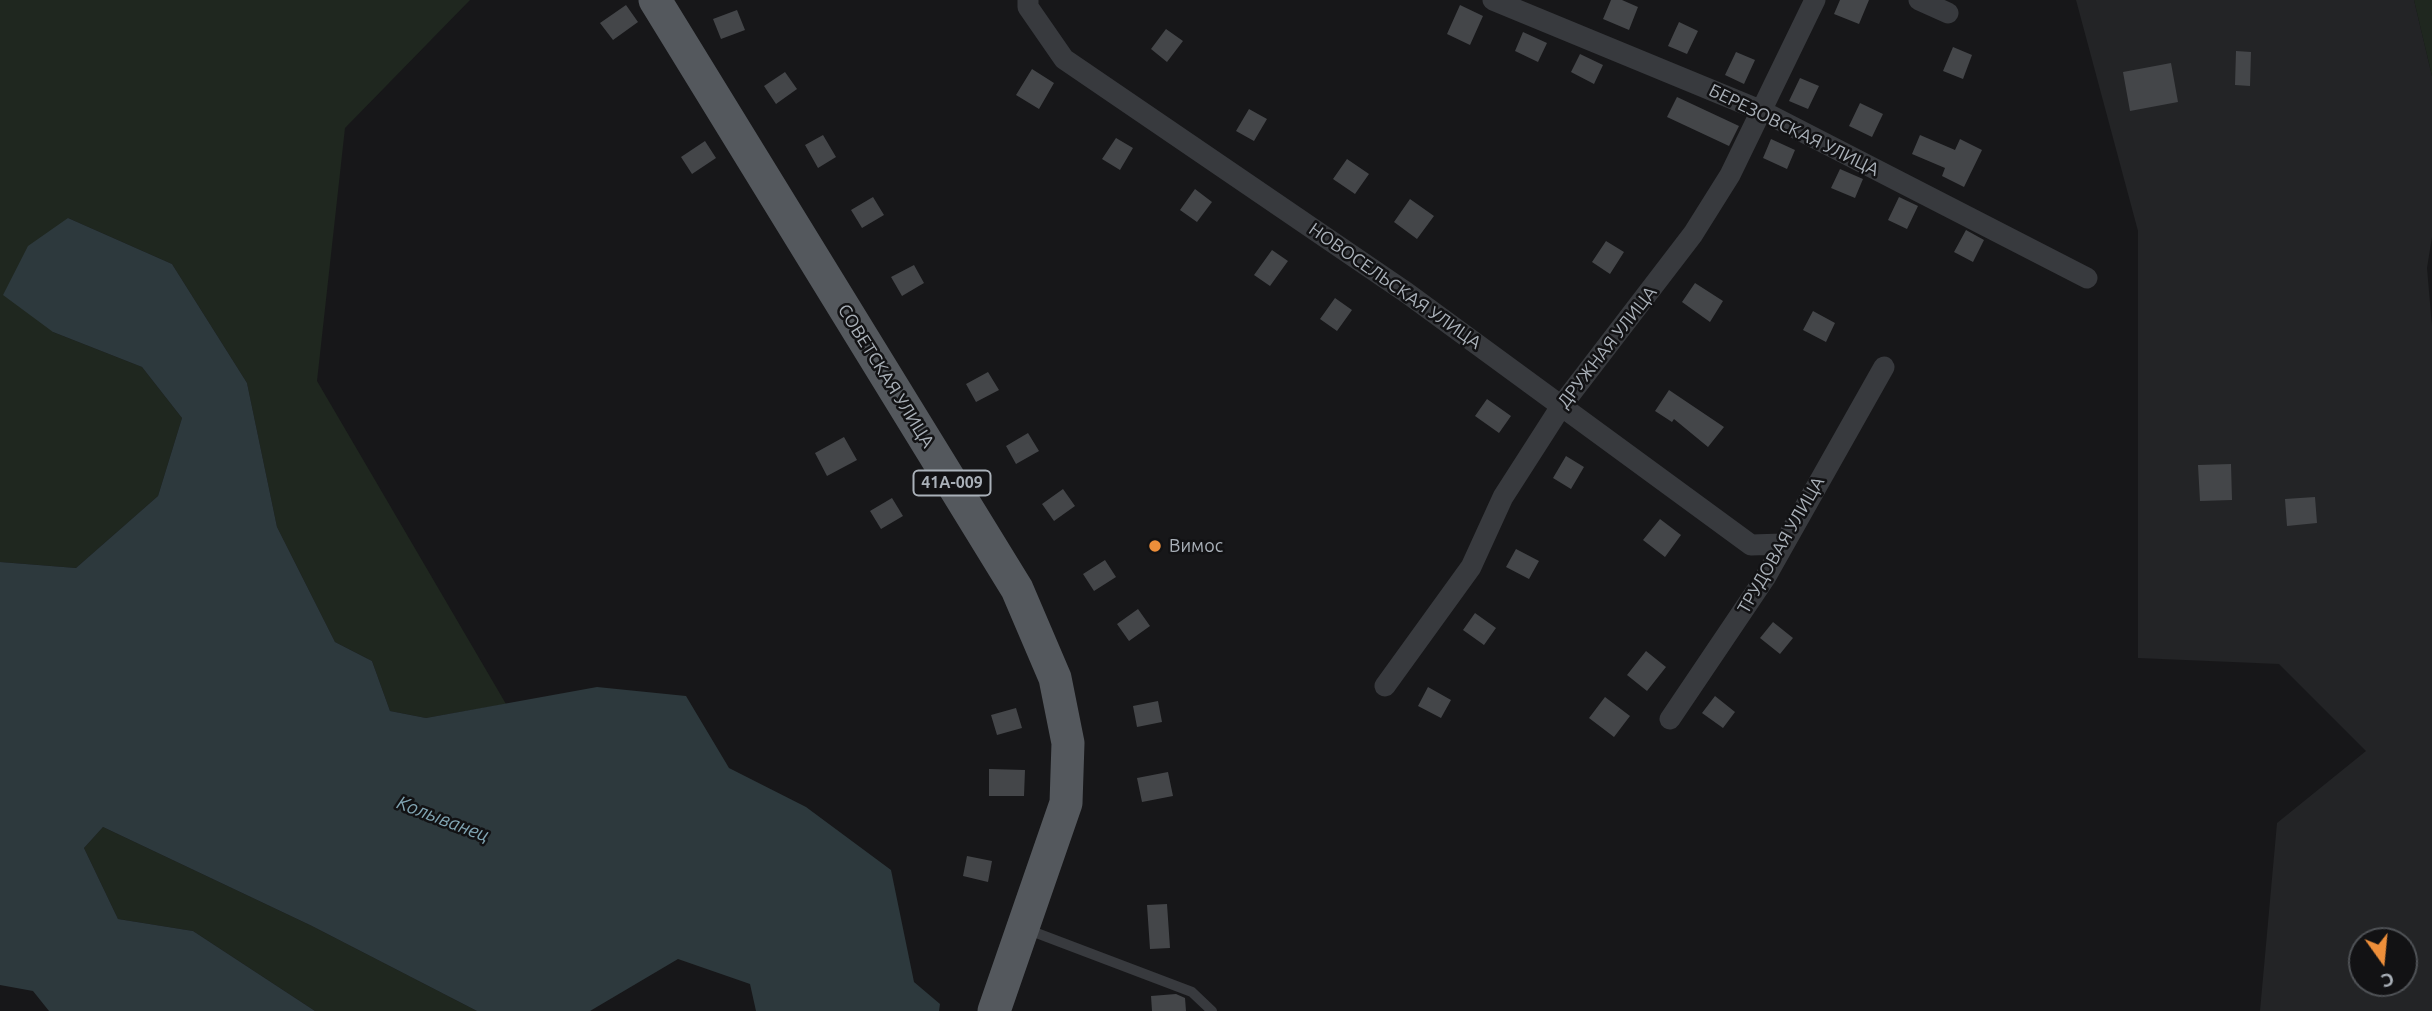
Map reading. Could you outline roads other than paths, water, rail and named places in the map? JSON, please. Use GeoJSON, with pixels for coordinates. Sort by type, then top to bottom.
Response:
{"type":"FeatureCollection","features":[{"type":"Feature","properties":{"kind":"main road","name":"СОВЕТСКАЯ УЛИЦА"},"geometry":{"type":"LineString","coordinates":[[655,0],[1017,589],[1055,678],[1068,743],[1066,803],[994,1011]]}},
{"type":"Feature","properties":{"kind":"street","name":"НОВОСЕЛЬСКАЯ УЛИЦА"},"geometry":{"type":"LineString","coordinates":[[1028,0],[1028,7],[1064,60],[1407,293],[1751,545],[1783,544]]}},
{"type":"Feature","properties":{"kind":"street","name":"БЕРЕЗОВСКАЯ УЛИЦА"},"geometry":{"type":"LineString","coordinates":[[1493,0],[1762,111],[2087,278]]}},
{"type":"Feature","properties":{"kind":"street","name":"ДРУЖНАЯ УЛИЦА"},"geometry":{"type":"LineString","coordinates":[[1385,686],[1471,567],[1503,496],[1562,405],[1693,234],[1730,175],[1815,0]]}},
{"type":"Feature","properties":{"kind":"street"},"geometry":{"type":"LineString","coordinates":[[1919,0],[1948,13]]}},
{"type":"Feature","properties":{"kind":"street","name":"ТРУДОВАЯ УЛИЦА"},"geometry":{"type":"LineString","coordinates":[[1670,719],[1765,578],[1884,368]]}},
{"type":"Feature","properties":{"kind":"lane"},"geometry":{"type":"LineString","coordinates":[[1024,928],[1192,992],[1212,1011]]}},
{"type":"Feature","properties":{"kind":"water","name":"Колыванец"},"geometry":{"type":"Polygon","coordinates":[[[68,218],[172,264],[247,383],[277,527],[335,642],[372,661],[390,711],[426,718],[597,687],[686,696],[729,768],[806,807],[891,870],[914,982],[940,1004],[939,1011],[756,1011],[750,984],[678,959],[590,1011],[477,1011],[312,926],[103,827],[84,848],[118,919],[193,931],[315,1011],[49,1011],[33,991],[0,985],[0,562],[76,568],[158,496],[182,418],[142,367],[53,332],[3,295],[28,246],[68,218]]]}},
{"type":"Feature","properties":{"kind":"place","name":"Вимос"},"geometry":{"type":"Point","coordinates":[1155,546]}}]}
